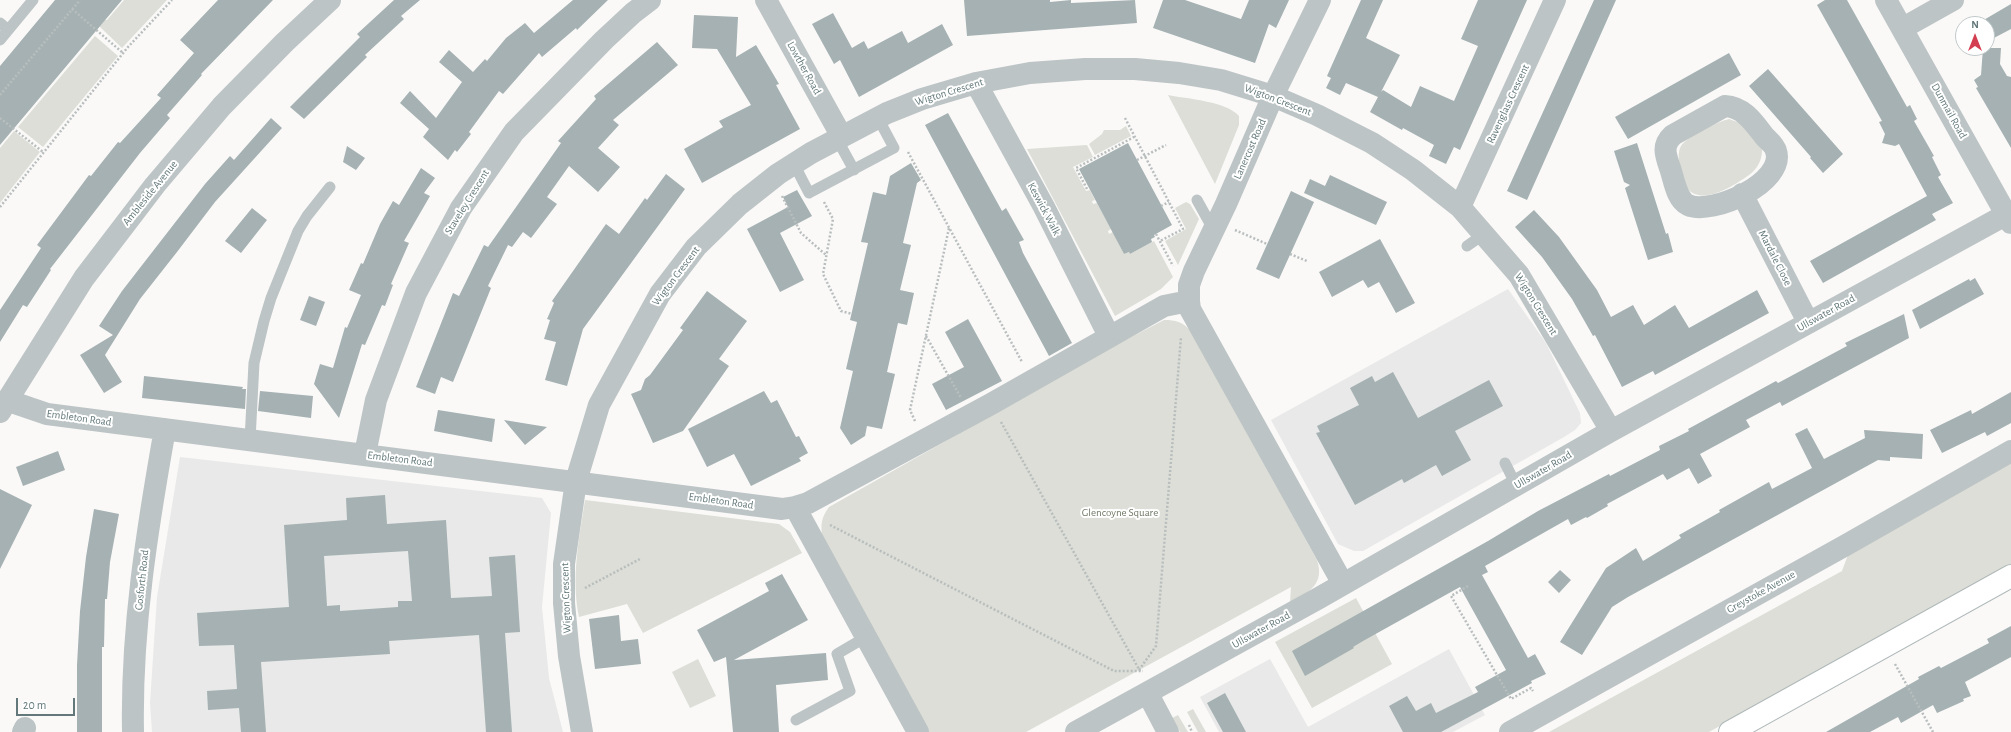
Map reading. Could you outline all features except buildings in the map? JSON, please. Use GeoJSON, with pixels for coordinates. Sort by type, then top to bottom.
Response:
{"type":"FeatureCollection","features":[{"type":"Feature","properties":{"kind":"street","name":"Ambleside Avenue"},"geometry":{"type":"LineString","coordinates":[[3,406],[84,278],[155,185],[222,106],[285,42],[330,0]]}},
{"type":"Feature","properties":{"kind":"street","name":"Staveley Crescent"},"geometry":{"type":"LineString","coordinates":[[364,454],[376,400],[416,293],[461,208],[514,132],[604,40],[633,13],[650,0]]}},
{"type":"Feature","properties":{"kind":"street","name":"Lowther Road"},"geometry":{"type":"LineString","coordinates":[[766,0],[840,138]]}},
{"type":"Feature","properties":{"kind":"street","name":"Lanercost Road"},"geometry":{"type":"LineString","coordinates":[[1189,301],[1188,285],[1274,96],[1320,0]]}},
{"type":"Feature","properties":{"kind":"street","name":"Ravenglass Crescent"},"geometry":{"type":"LineString","coordinates":[[1460,207],[1555,0]]}},
{"type":"Feature","properties":{"kind":"street","name":"Dunmail Road"},"geometry":{"type":"LineString","coordinates":[[1886,0],[2009,216]]}},
{"type":"Feature","properties":{"kind":"street"},"geometry":{"type":"LineString","coordinates":[[1903,28],[1953,0]]}},
{"type":"Feature","properties":{"kind":"street","name":"Wigton Crescent"},"geometry":{"type":"LineString","coordinates":[[582,732],[569,656],[564,603],[564,564],[576,481],[599,405],[660,294],[696,247],[740,204],[772,178],[794,164],[878,118],[922,99],[976,83],[1030,73],[1085,69],[1180,73],[1220,80],[1274,96],[1317,115],[1372,144],[1413,170],[1460,207],[1476,240],[1519,275],[1611,431]]}},
{"type":"Feature","properties":{"kind":"street","name":"Keswick Walk"},"geometry":{"type":"LineString","coordinates":[[976,83],[1044,207],[1109,336]]}},
{"type":"Feature","properties":{"kind":"street"},"geometry":{"type":"LineString","coordinates":[[1725,106],[1734,106],[1745,113],[1776,150],[1777,159],[1774,169],[1766,180],[1742,194],[1718,205],[1701,208],[1688,205],[1679,197],[1664,151],[1667,140],[1673,135],[1725,106]]}},
{"type":"Feature","properties":{"kind":"street","name":"Mardale Close"},"geometry":{"type":"LineString","coordinates":[[1742,194],[1808,322]]}},
{"type":"Feature","properties":{"kind":"street","name":"Ullswater Road"},"geometry":{"type":"LineString","coordinates":[[1076,732],[1148,694],[1611,431],[1808,322],[2009,216]]}},
{"type":"Feature","properties":{"kind":"street"},"geometry":{"type":"LineString","coordinates":[[918,732],[795,507],[808,504],[991,404],[1164,306],[1189,301],[1190,310],[1343,584]]}},
{"type":"Feature","properties":{"kind":"street","name":"Embleton Road"},"geometry":{"type":"LineString","coordinates":[[3,406],[46,414],[165,430],[576,481],[782,509],[795,507]]}},
{"type":"Feature","properties":{"kind":"street","name":"Gosforth Road"},"geometry":{"type":"LineString","coordinates":[[133,732],[138,607],[147,530],[165,430]]}},
{"type":"Feature","properties":{"kind":"street","name":"Greystoke Avenue"},"geometry":{"type":"LineString","coordinates":[[1510,732],[1846,545],[2011,451]]}},
{"type":"Feature","properties":{"kind":"street"},"geometry":{"type":"LineString","coordinates":[[1730,732],[2011,576]]}},
{"type":"Feature","properties":{"kind":"street"},"geometry":{"type":"LineString","coordinates":[[1148,694],[1168,732]]}},
{"type":"Feature","properties":{"kind":"lane"},"geometry":{"type":"LineString","coordinates":[[0,40],[4,26],[33,0]]}},
{"type":"Feature","properties":{"kind":"lane"},"geometry":{"type":"LineString","coordinates":[[794,164],[809,193],[854,170],[894,148],[878,118]]}},
{"type":"Feature","properties":{"kind":"lane"},"geometry":{"type":"LineString","coordinates":[[840,138],[854,170]]}},
{"type":"Feature","properties":{"kind":"lane"},"geometry":{"type":"LineString","coordinates":[[250,440],[254,363],[265,315],[298,231],[307,216],[330,187]]}},
{"type":"Feature","properties":{"kind":"lane"},"geometry":{"type":"LineString","coordinates":[[1197,200],[1214,226]]}},
{"type":"Feature","properties":{"kind":"lane"},"geometry":{"type":"LineString","coordinates":[[1505,463],[1516,485]]}},
{"type":"Feature","properties":{"kind":"lane"},"geometry":{"type":"LineString","coordinates":[[796,720],[850,691],[837,654],[866,637]]}},
{"type":"Feature","properties":{"kind":"path"},"geometry":{"type":"LineString","coordinates":[[0,94],[80,0]]}},
{"type":"Feature","properties":{"kind":"path"},"geometry":{"type":"LineString","coordinates":[[0,207],[123,53],[172,0]]}},
{"type":"Feature","properties":{"kind":"path"},"geometry":{"type":"LineString","coordinates":[[72,9],[123,53]]}},
{"type":"Feature","properties":{"kind":"path"},"geometry":{"type":"LineString","coordinates":[[0,118],[43,152]]}},
{"type":"Feature","properties":{"kind":"path"},"geometry":{"type":"LineString","coordinates":[[1124,118],[1183,229],[1160,241]]}},
{"type":"Feature","properties":{"kind":"path"},"geometry":{"type":"LineString","coordinates":[[1087,189],[1076,168],[1134,137]]}},
{"type":"Feature","properties":{"kind":"path"},"geometry":{"type":"LineString","coordinates":[[1137,160],[1166,145]]}},
{"type":"Feature","properties":{"kind":"path"},"geometry":{"type":"LineString","coordinates":[[905,147],[1032,381]]}},
{"type":"Feature","properties":{"kind":"path"},"geometry":{"type":"LineString","coordinates":[[772,178],[801,233],[826,256]]}},
{"type":"Feature","properties":{"kind":"path"},"geometry":{"type":"LineString","coordinates":[[818,189],[833,219],[823,274],[841,311],[852,314]]}},
{"type":"Feature","properties":{"kind":"path"},"geometry":{"type":"LineString","coordinates":[[1161,206],[1169,202]]}},
{"type":"Feature","properties":{"kind":"path"},"geometry":{"type":"LineString","coordinates":[[1214,226],[1267,244]]}},
{"type":"Feature","properties":{"kind":"path"},"geometry":{"type":"LineString","coordinates":[[925,440],[910,410],[949,228]]}},
{"type":"Feature","properties":{"kind":"path"},"geometry":{"type":"LineString","coordinates":[[1156,234],[1173,267]]}},
{"type":"Feature","properties":{"kind":"path"},"geometry":{"type":"LineString","coordinates":[[1290,254],[1307,261]]}},
{"type":"Feature","properties":{"kind":"path"},"geometry":{"type":"LineString","coordinates":[[1139,670],[1156,646],[1181,334]]}},
{"type":"Feature","properties":{"kind":"path"},"geometry":{"type":"LineString","coordinates":[[926,336],[971,415]]}},
{"type":"Feature","properties":{"kind":"path"},"geometry":{"type":"LineString","coordinates":[[991,404],[1147,684],[1148,694]]}},
{"type":"Feature","properties":{"kind":"path"},"geometry":{"type":"LineString","coordinates":[[824,522],[1114,672],[1139,670]]}},
{"type":"Feature","properties":{"kind":"path"},"geometry":{"type":"LineString","coordinates":[[564,603],[596,580],[640,559]]}},
{"type":"Feature","properties":{"kind":"path"},"geometry":{"type":"LineString","coordinates":[[1468,586],[1451,596],[1511,699],[1531,688],[1533,691]]}},
{"type":"Feature","properties":{"kind":"path"},"geometry":{"type":"LineString","coordinates":[[1887,645],[1900,673],[1933,732]]}},
{"type":"Feature","properties":{"kind":"shaded area"},"geometry":{"type":"Polygon","coordinates":[[[1508,289],[1546,343],[1580,413],[1581,423],[1575,430],[1564,437],[1363,551],[1354,551],[1338,544],[1271,420],[1508,289]]]}},
{"type":"Feature","properties":{"kind":"shaded area"},"geometry":{"type":"Polygon","coordinates":[[[180,457],[542,498],[551,513],[542,607],[549,678],[563,732],[152,732],[150,703],[157,597],[180,457]]]}},
{"type":"Feature","properties":{"kind":"shaded area"},"geometry":{"type":"Polygon","coordinates":[[[1449,649],[1485,715],[1453,732],[1219,732],[1200,697],[1270,659],[1308,727],[1449,649]]]}},
{"type":"Feature","properties":{"kind":"green space"},"geometry":{"type":"Polygon","coordinates":[[[124,0],[167,0],[122,48],[99,26],[107,20],[124,0]]]}},
{"type":"Feature","properties":{"kind":"green space"},"geometry":{"type":"Polygon","coordinates":[[[95,36],[118,56],[43,147],[18,127],[95,36]]]}},
{"type":"Feature","properties":{"kind":"green space"},"geometry":{"type":"Polygon","coordinates":[[[1168,95],[1216,104],[1233,111],[1239,116],[1239,125],[1215,184],[1168,95]]]}},
{"type":"Feature","properties":{"kind":"green space"},"geometry":{"type":"Polygon","coordinates":[[[1729,119],[1740,123],[1762,147],[1759,163],[1749,175],[1721,191],[1706,195],[1693,193],[1686,186],[1680,167],[1679,155],[1681,146],[1703,130],[1729,119]]]}},
{"type":"Feature","properties":{"kind":"green space"},"geometry":{"type":"Polygon","coordinates":[[[1126,126],[1131,136],[1095,155],[1089,144],[1102,134],[1104,130],[1120,130],[1126,126]]]}},
{"type":"Feature","properties":{"kind":"green space"},"geometry":{"type":"Polygon","coordinates":[[[14,131],[40,152],[0,203],[0,148],[14,131]]]}},
{"type":"Feature","properties":{"kind":"green space"},"geometry":{"type":"Polygon","coordinates":[[[1087,145],[1093,157],[1073,167],[1086,191],[1090,190],[1095,200],[1092,201],[1093,204],[1097,203],[1111,229],[1108,231],[1109,234],[1113,232],[1124,254],[1129,252],[1130,254],[1154,241],[1173,277],[1161,289],[1115,316],[1027,149],[1087,145]]]}},
{"type":"Feature","properties":{"kind":"green space"},"geometry":{"type":"Polygon","coordinates":[[[1186,202],[1190,204],[1199,219],[1178,265],[1165,241],[1186,229],[1175,208],[1186,202]]]}},
{"type":"Feature","properties":{"kind":"green space","name":"Glencoyne Square"},"geometry":{"type":"Polygon","coordinates":[[[1164,320],[1178,322],[1190,330],[1317,560],[1319,575],[1317,581],[1309,591],[1290,603],[1291,587],[1026,732],[929,732],[823,539],[822,522],[826,511],[829,507],[1114,346],[1164,320]]]}},
{"type":"Feature","properties":{"kind":"green space"},"geometry":{"type":"Polygon","coordinates":[[[2011,463],[2011,564],[1709,732],[1549,732],[1842,571],[1849,552],[2011,463]]]}},
{"type":"Feature","properties":{"kind":"green space"},"geometry":{"type":"Polygon","coordinates":[[[585,500],[779,524],[790,532],[802,553],[643,633],[627,604],[579,617],[576,573],[578,544],[585,500]]]}},
{"type":"Feature","properties":{"kind":"green space"},"geometry":{"type":"Polygon","coordinates":[[[1356,598],[1392,664],[1312,708],[1275,642],[1356,598]]]}},
{"type":"Feature","properties":{"kind":"green space"},"geometry":{"type":"Polygon","coordinates":[[[698,659],[716,696],[690,708],[672,672],[698,659]]]}},
{"type":"Feature","properties":{"kind":"green space"},"geometry":{"type":"Polygon","coordinates":[[[1193,709],[1206,732],[1198,732],[1187,712],[1193,709]]]}},
{"type":"Feature","properties":{"kind":"green space"},"geometry":{"type":"Polygon","coordinates":[[[1178,715],[1188,732],[1180,732],[1172,718],[1178,715]]]}}]}
